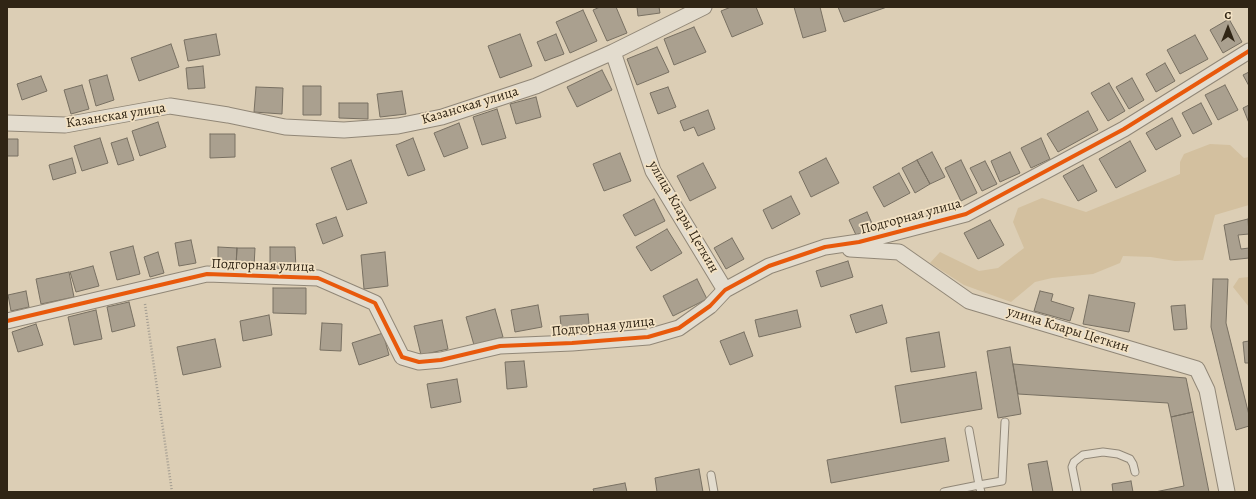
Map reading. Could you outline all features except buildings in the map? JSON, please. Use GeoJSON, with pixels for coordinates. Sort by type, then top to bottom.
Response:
{"type":"FeatureCollection","features":[{"type":"Feature","properties":{"kind":"street","name":"Казанская улица"},"geometry":{"type":"LineString","coordinates":[[7,123],[65,125],[170,106],[228,115],[285,127],[344,130],[398,126],[442,117],[536,86],[613,52],[677,13],[704,7]]}},
{"type":"Feature","properties":{"kind":"street","name":"Подгорная улица"},"geometry":{"type":"LineString","coordinates":[[7,321],[207,274],[318,278],[375,303],[402,357],[419,362],[441,360],[500,346],[572,343],[648,337],[679,328],[710,306],[725,290],[769,266],[825,247],[859,242],[966,214],[1124,129],[1249,51]]}},
{"type":"Feature","properties":{"kind":"street","name":"улица Клары Цеткин"},"geometry":{"type":"LineString","coordinates":[[613,52],[653,171],[725,290]]}},
{"type":"Feature","properties":{"kind":"street","name":"улица Клары Цеткин"},"geometry":{"type":"LineString","coordinates":[[825,247],[899,252],[969,301],[1197,369],[1207,390],[1227,492]]}},
{"type":"Feature","properties":{"kind":"lane"},"geometry":{"type":"LineString","coordinates":[[944,492],[980,489],[1002,481],[1005,422]]}},
{"type":"Feature","properties":{"kind":"lane"},"geometry":{"type":"LineString","coordinates":[[969,430],[980,489]]}},
{"type":"Feature","properties":{"kind":"lane"},"geometry":{"type":"LineString","coordinates":[[1078,492],[1072,467],[1074,462],[1083,455],[1103,452],[1118,454],[1130,459],[1135,472]]}},
{"type":"Feature","properties":{"kind":"lane"},"geometry":{"type":"LineString","coordinates":[[711,475],[714,492]]}},
{"type":"Feature","properties":{"kind":"path"},"geometry":{"type":"LineString","coordinates":[[143,289],[172,492]]}},
{"type":"Feature","properties":{"kind":"shaded area"},"geometry":{"type":"Polygon","coordinates":[[[1210,144],[1230,145],[1244,158],[1249,157],[1249,205],[1215,215],[1203,260],[1175,261],[1151,257],[1123,256],[1120,263],[1093,274],[1052,278],[1035,282],[1011,302],[964,285],[930,263],[940,252],[979,271],[998,268],[1024,248],[1013,222],[1018,208],[1042,198],[1086,212],[1180,174],[1180,162],[1184,154],[1210,144]]]}},
{"type":"Feature","properties":{"kind":"shaded area"},"geometry":{"type":"Polygon","coordinates":[[[1249,277],[1249,307],[1233,287],[1239,278],[1249,277]]]}},
{"type":"Feature","properties":{"kind":"cycle path"},"geometry":{"type":"LineString","coordinates":[[7,321],[207,274],[318,278],[375,303],[402,357],[419,362],[441,360],[500,346],[572,343],[648,337],[679,328],[710,306],[725,290],[769,266],[825,247],[859,242],[966,214],[1124,129],[1249,51]]}}]}
